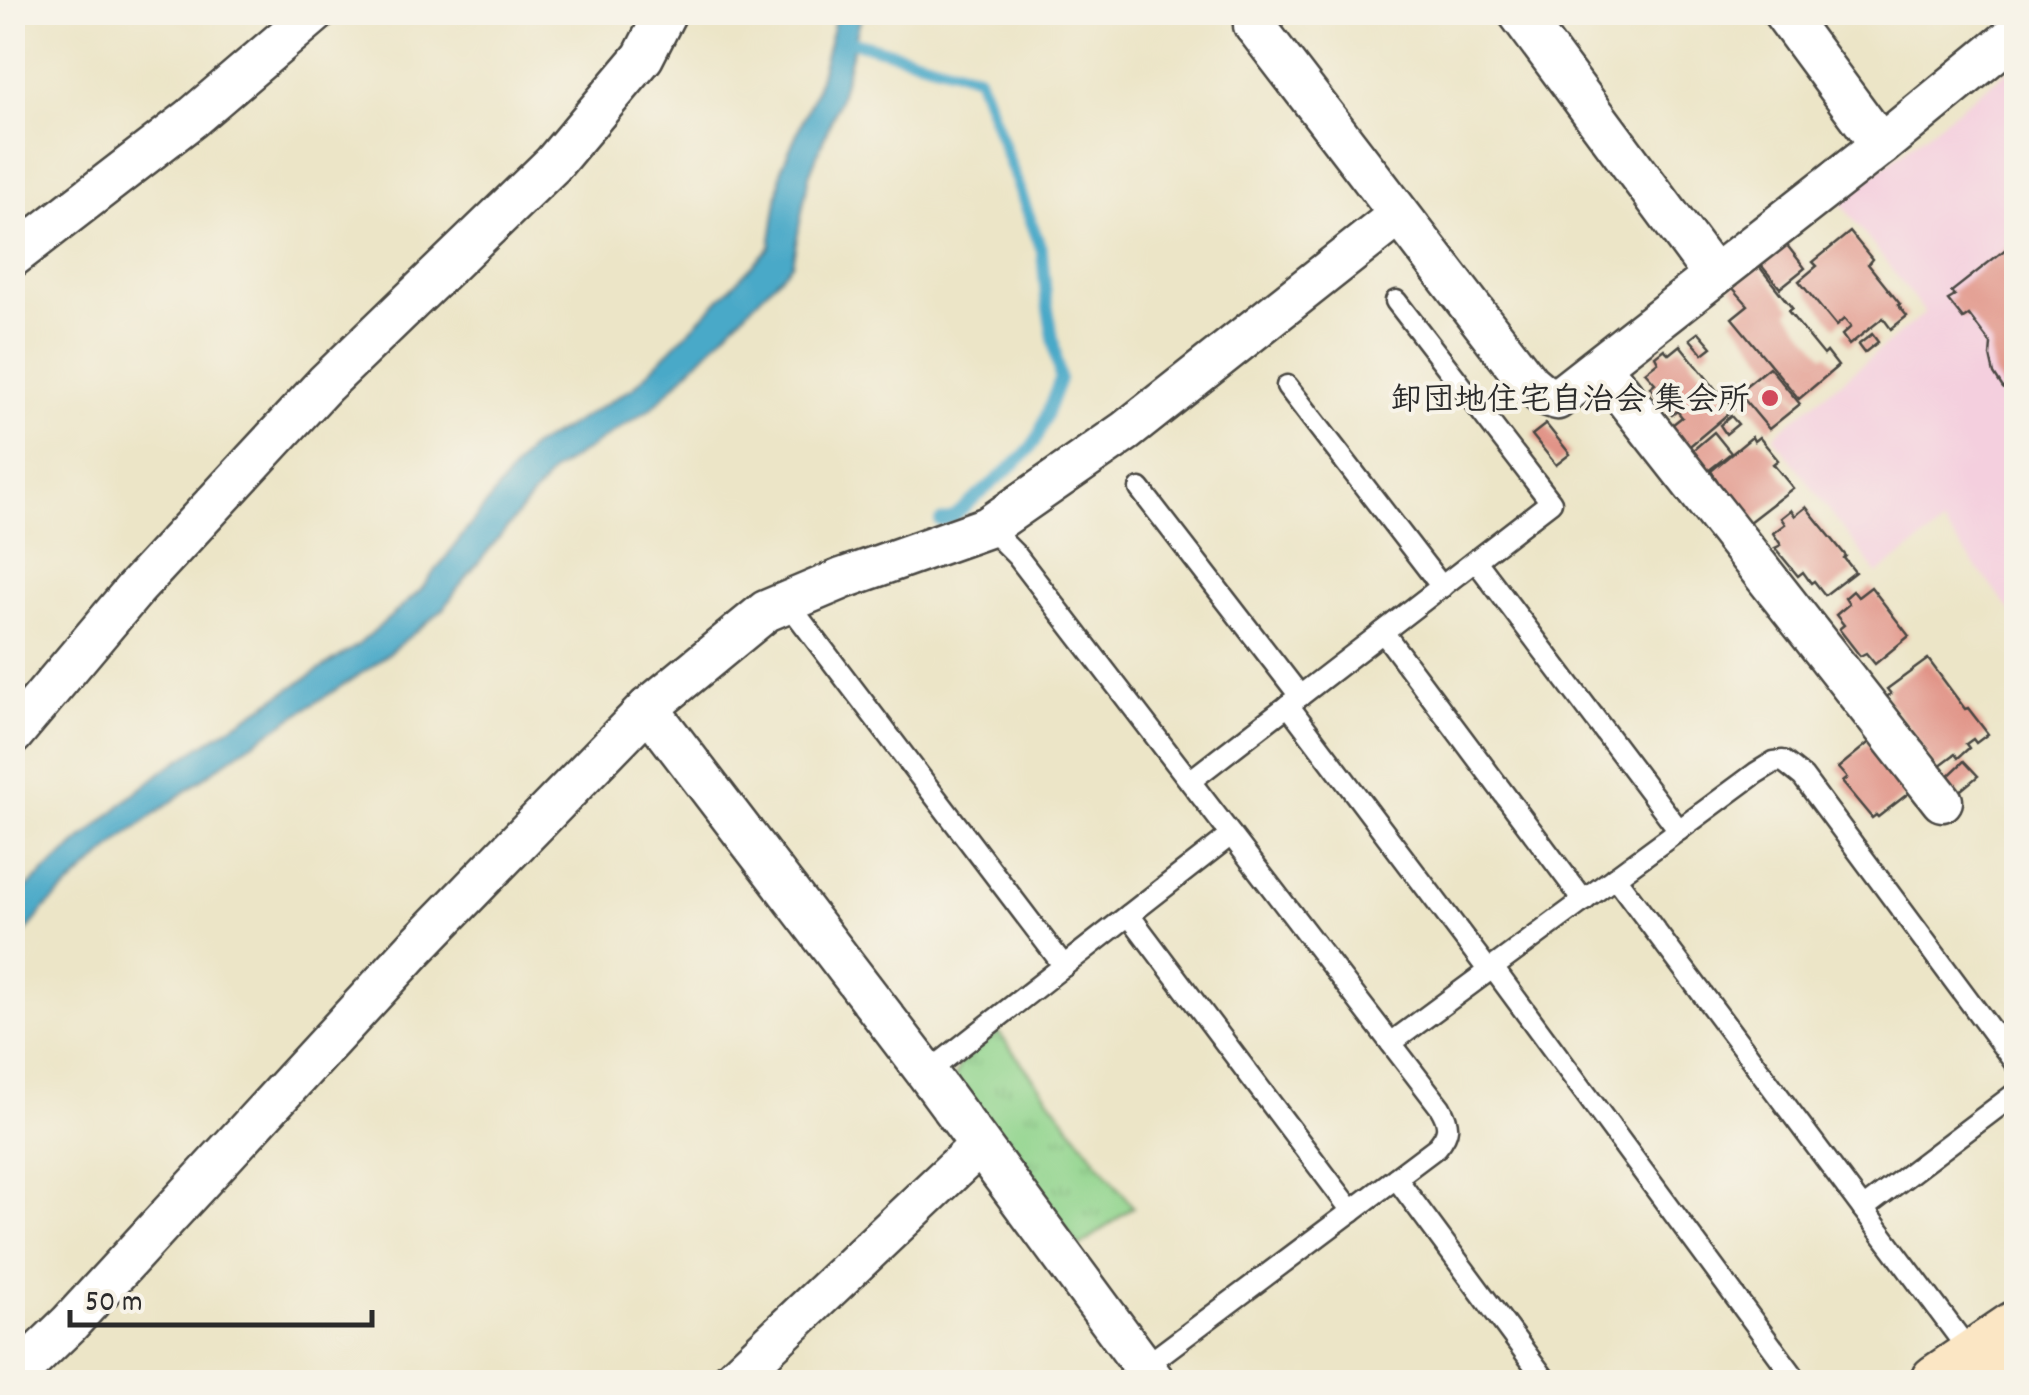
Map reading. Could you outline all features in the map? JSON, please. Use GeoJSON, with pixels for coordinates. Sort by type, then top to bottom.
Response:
{"type":"FeatureCollection","features":[{"type":"Feature","properties":{"kind":"street"},"geometry":{"type":"LineString","coordinates":[[12,256],[192,118],[316,12]]}},
{"type":"Feature","properties":{"kind":"street"},"geometry":{"type":"LineString","coordinates":[[12,736],[134,589],[325,384],[553,164],[643,58],[666,12]]}},
{"type":"Feature","properties":{"kind":"street"},"geometry":{"type":"LineString","coordinates":[[1254,12],[1254,24],[1259,31],[1400,215],[1535,390],[1550,398],[1557,398],[1600,366],[1880,144],[2007,28]]}},
{"type":"Feature","properties":{"kind":"street"},"geometry":{"type":"LineString","coordinates":[[1518,12],[1714,276]]}},
{"type":"Feature","properties":{"kind":"street"},"geometry":{"type":"LineString","coordinates":[[1783,12],[1880,144]]}},
{"type":"Feature","properties":{"kind":"street"},"geometry":{"type":"LineString","coordinates":[[12,1379],[69,1324],[416,947],[648,708],[766,611],[844,578],[988,527],[1126,432],[1400,215]]}},
{"type":"Feature","properties":{"kind":"street"},"geometry":{"type":"LineString","coordinates":[[1600,366],[1942,801]]}},
{"type":"Feature","properties":{"kind":"street"},"geometry":{"type":"LineString","coordinates":[[648,708],[1150,1375]]}},
{"type":"Feature","properties":{"kind":"street"},"geometry":{"type":"LineString","coordinates":[[730,1382],[980,1146]]}},
{"type":"Feature","properties":{"kind":"lane"},"geometry":{"type":"LineString","coordinates":[[1190,781],[1551,502],[1396,301]]}},
{"type":"Feature","properties":{"kind":"lane"},"geometry":{"type":"LineString","coordinates":[[1288,386],[1442,587]]}},
{"type":"Feature","properties":{"kind":"lane"},"geometry":{"type":"LineString","coordinates":[[1140,489],[1798,1382]]}},
{"type":"Feature","properties":{"kind":"lane"},"geometry":{"type":"LineString","coordinates":[[988,527],[1017,556],[1449,1122],[1448,1132],[1437,1147],[1150,1375]]}},
{"type":"Feature","properties":{"kind":"lane"},"geometry":{"type":"LineString","coordinates":[[1476,561],[1678,830]]}},
{"type":"Feature","properties":{"kind":"lane"},"geometry":{"type":"LineString","coordinates":[[787,602],[1064,966]]}},
{"type":"Feature","properties":{"kind":"lane"},"geometry":{"type":"LineString","coordinates":[[1383,632],[1584,900]]}},
{"type":"Feature","properties":{"kind":"lane"},"geometry":{"type":"LineString","coordinates":[[1391,1043],[1678,830],[1774,762],[1783,761],[1803,777],[2016,1064]]}},
{"type":"Feature","properties":{"kind":"lane"},"geometry":{"type":"LineString","coordinates":[[926,1073],[1232,836]]}},
{"type":"Feature","properties":{"kind":"lane"},"geometry":{"type":"LineString","coordinates":[[1615,877],[1976,1356]]}},
{"type":"Feature","properties":{"kind":"lane"},"geometry":{"type":"LineString","coordinates":[[1129,915],[1352,1212]]}},
{"type":"Feature","properties":{"kind":"lane"},"geometry":{"type":"LineString","coordinates":[[1863,1208],[2016,1092]]}},
{"type":"Feature","properties":{"kind":"lane"},"geometry":{"type":"LineString","coordinates":[[1396,1178],[1547,1382]]}},
{"type":"Feature","properties":{"kind":"shaded area"},"geometry":{"type":"Polygon","coordinates":[[[2016,64],[2016,617],[1943,525],[1877,574],[1773,436],[1925,313],[1839,201],[2016,64]]]}},
{"type":"Feature","properties":{"kind":"green space"},"geometry":{"type":"Polygon","coordinates":[[[998,1032],[1133,1207],[1079,1247],[954,1080],[960,1063],[998,1032]]]}},
{"type":"Feature","properties":{"kind":"water"},"geometry":{"type":"Polygon","coordinates":[[[837,13],[862,13],[839,100],[809,175],[792,264],[653,407],[553,471],[444,609],[371,667],[237,753],[124,837],[48,905],[13,947],[13,907],[23,891],[164,770],[358,645],[420,591],[528,450],[634,387],[770,247],[782,167],[816,90],[837,13]]]}},
{"type":"Feature","properties":{"kind":"building"},"geometry":{"type":"Polygon","coordinates":[[[1850,232],[1872,259],[1868,264],[1907,316],[1891,329],[1883,318],[1849,345],[1842,335],[1851,327],[1844,319],[1836,326],[1799,281],[1817,266],[1813,262],[1850,232]]]}},
{"type":"Feature","properties":{"kind":"building"},"geometry":{"type":"Polygon","coordinates":[[[2016,241],[2016,397],[2003,388],[1994,374],[1991,344],[1969,315],[1963,319],[1948,300],[1955,296],[1951,292],[2016,241]]]}},
{"type":"Feature","properties":{"kind":"building"},"geometry":{"type":"Polygon","coordinates":[[[1786,244],[1805,268],[1780,288],[1761,265],[1786,244]]]}},
{"type":"Feature","properties":{"kind":"building"},"geometry":{"type":"Polygon","coordinates":[[[1758,265],[1792,308],[1788,311],[1838,366],[1799,399],[1732,318],[1748,305],[1732,287],[1758,265]]]}},
{"type":"Feature","properties":{"kind":"building"},"geometry":{"type":"Polygon","coordinates":[[[1699,332],[1712,347],[1703,354],[1690,339],[1699,332]]]}},
{"type":"Feature","properties":{"kind":"building"},"geometry":{"type":"Polygon","coordinates":[[[1872,334],[1878,342],[1864,353],[1858,345],[1872,334]]]}},
{"type":"Feature","properties":{"kind":"building"},"geometry":{"type":"Polygon","coordinates":[[[1680,345],[1735,408],[1685,450],[1667,429],[1682,417],[1677,411],[1672,415],[1650,387],[1655,383],[1645,372],[1658,362],[1655,356],[1664,349],[1669,354],[1680,345]]]}},
{"type":"Feature","properties":{"kind":"building"},"geometry":{"type":"Polygon","coordinates":[[[1769,367],[1800,404],[1769,429],[1738,392],[1769,367]]]}},
{"type":"Feature","properties":{"kind":"building"},"geometry":{"type":"Polygon","coordinates":[[[1731,416],[1738,424],[1726,434],[1720,425],[1731,416]]]}},
{"type":"Feature","properties":{"kind":"building"},"geometry":{"type":"Polygon","coordinates":[[[1546,424],[1570,454],[1556,465],[1532,435],[1546,424]]]}},
{"type":"Feature","properties":{"kind":"building"},"geometry":{"type":"Polygon","coordinates":[[[1714,432],[1731,453],[1708,471],[1692,451],[1714,432]]]}},
{"type":"Feature","properties":{"kind":"building"},"geometry":{"type":"Polygon","coordinates":[[[1752,437],[1754,441],[1759,437],[1778,460],[1773,464],[1793,488],[1749,522],[1714,483],[1717,480],[1711,471],[1752,437]]]}},
{"type":"Feature","properties":{"kind":"building"},"geometry":{"type":"Polygon","coordinates":[[[1806,507],[1855,572],[1825,595],[1803,572],[1798,576],[1775,548],[1781,545],[1773,533],[1785,524],[1781,518],[1791,510],[1795,516],[1806,507]]]}},
{"type":"Feature","properties":{"kind":"building"},"geometry":{"type":"Polygon","coordinates":[[[1871,587],[1909,636],[1875,664],[1866,653],[1860,656],[1839,629],[1844,625],[1836,615],[1849,604],[1845,598],[1853,591],[1858,597],[1871,587]]]}},
{"type":"Feature","properties":{"kind":"building"},"geometry":{"type":"Polygon","coordinates":[[[1928,659],[1988,734],[1976,743],[1973,739],[1958,758],[1955,754],[1935,769],[1886,697],[1891,694],[1887,689],[1928,659]]]}},
{"type":"Feature","properties":{"kind":"building"},"geometry":{"type":"Polygon","coordinates":[[[1873,739],[1914,789],[1872,818],[1842,782],[1847,778],[1838,768],[1873,739]]]}},
{"type":"Feature","properties":{"kind":"building"},"geometry":{"type":"Polygon","coordinates":[[[1964,761],[1978,776],[1955,795],[1943,781],[1964,761]]]}},
{"type":"Feature","properties":{"kind":"waterway"},"geometry":{"type":"LineString","coordinates":[[843,39],[978,76],[1042,251],[1060,379],[1038,437],[1024,456],[953,517],[940,521]]}},
{"type":"Feature","properties":{"kind":"place","name":"卸団地住宅自治会 集会所"},"geometry":{"type":"Point","coordinates":[1770,398]}}]}
